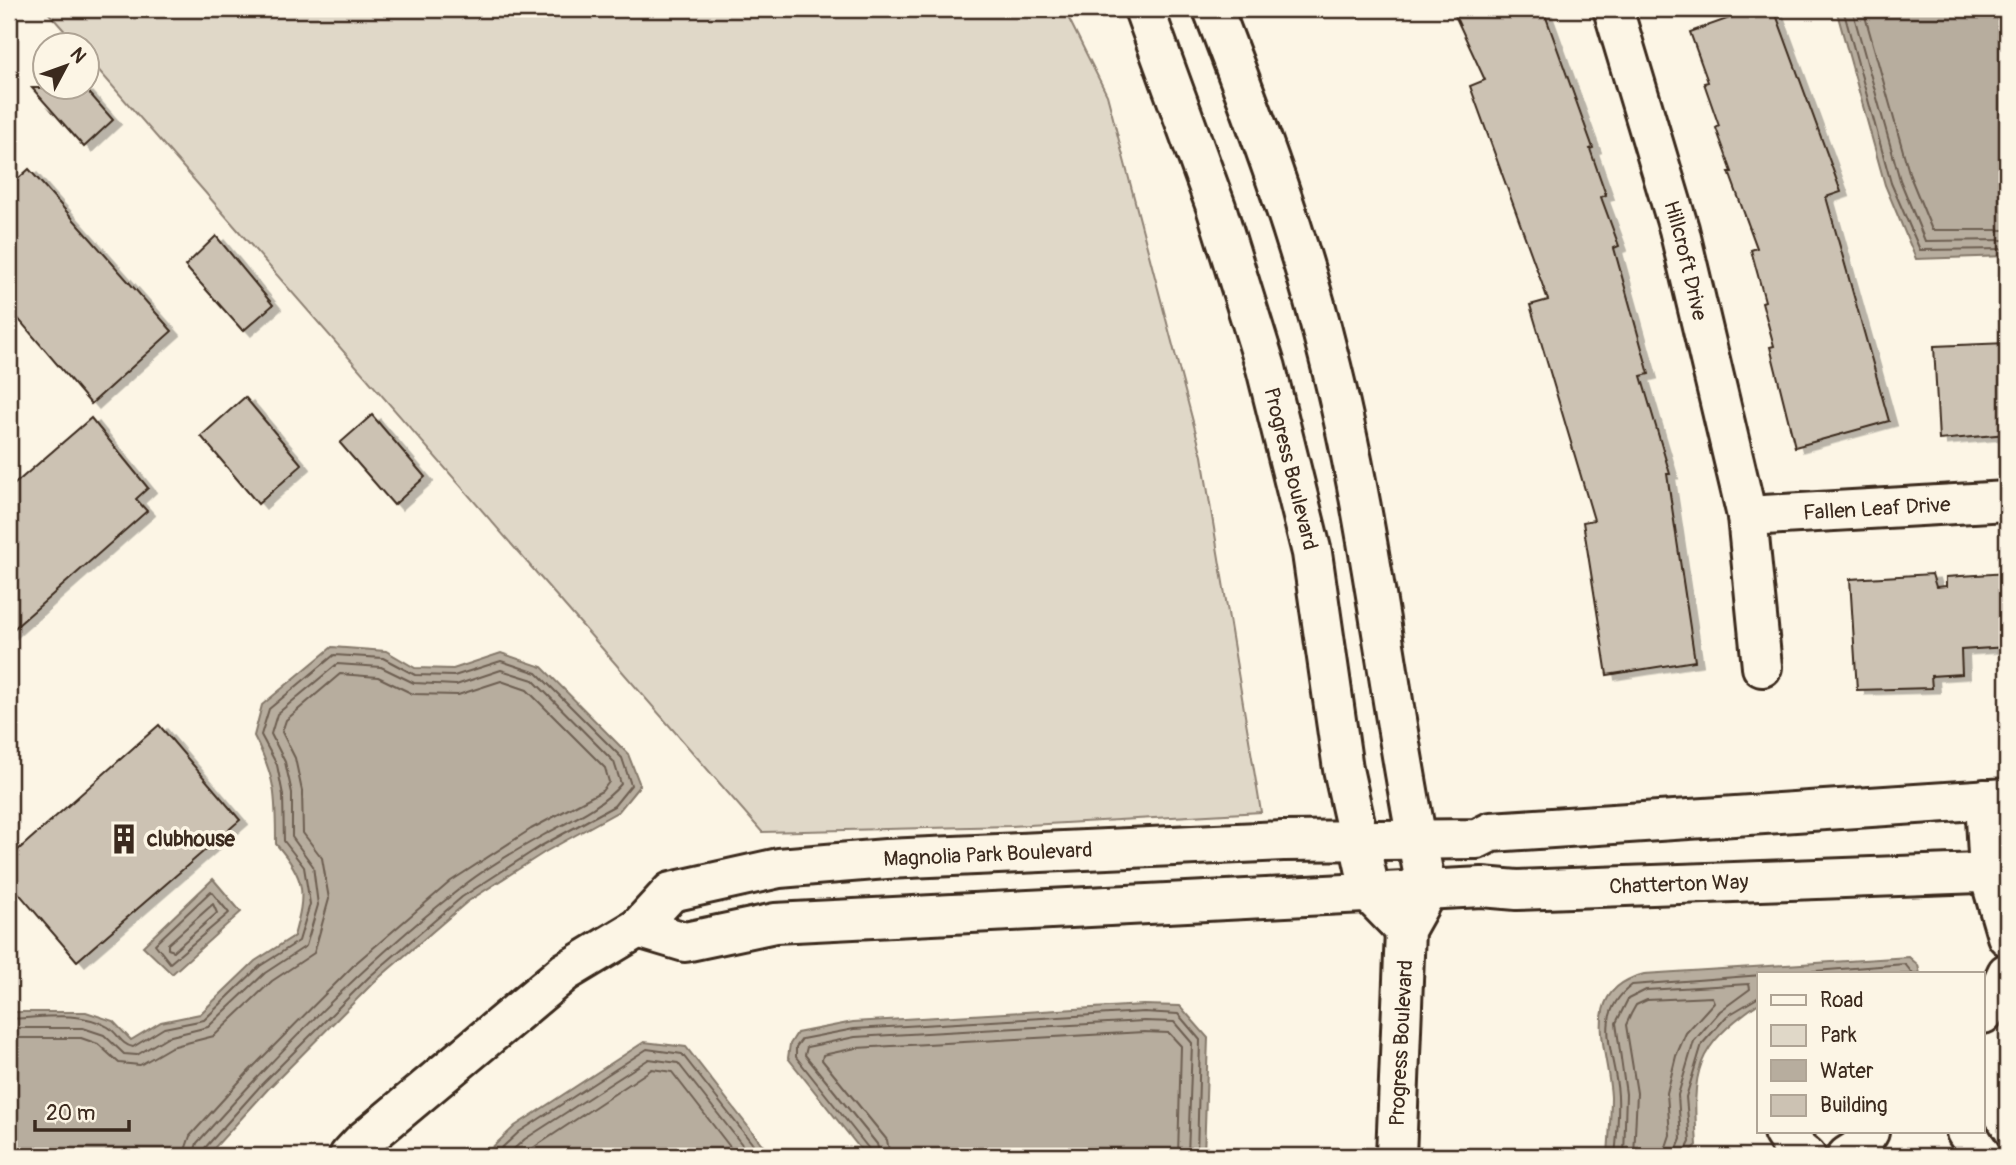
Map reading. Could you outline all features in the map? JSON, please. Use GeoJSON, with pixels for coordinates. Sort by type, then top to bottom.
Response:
{"type":"FeatureCollection","features":[{"type":"Feature","properties":{"kind":"street","name":"Progress Boulevard"},"geometry":{"type":"LineString","coordinates":[[1144,9],[1216,206],[1266,368],[1312,553],[1343,769],[1371,895],[1405,930]]}},
{"type":"Feature","properties":{"kind":"street"},"geometry":{"type":"LineString","coordinates":[[1213,9],[1277,177],[1327,350],[1366,531],[1427,891]]}},
{"type":"Feature","properties":{"kind":"street","name":"Hillcroft Drive"},"geometry":{"type":"LineString","coordinates":[[1613,9],[1679,229],[1746,516],[1762,667]]}},
{"type":"Feature","properties":{"kind":"street","name":"Fallen Leaf Drive"},"geometry":{"type":"LineString","coordinates":[[1746,516],[2007,501]]}},
{"type":"Feature","properties":{"kind":"street","name":"Magnolia Park Boulevard"},"geometry":{"type":"LineString","coordinates":[[349,1156],[362,1142],[565,972],[638,928],[671,891],[779,868],[900,858],[1359,839],[1477,839],[1491,832],[1996,799]]}},
{"type":"Feature","properties":{"kind":"street"},"geometry":{"type":"LineString","coordinates":[[1996,799],[1998,873],[2007,936]]}},
{"type":"Feature","properties":{"kind":"street","name":"Chatterton Way"},"geometry":{"type":"LineString","coordinates":[[1371,895],[1998,873]]}},
{"type":"Feature","properties":{"kind":"street","name":"Progress Boulevard"},"geometry":{"type":"LineString","coordinates":[[1396,1156],[1405,930],[1427,891]]}},
{"type":"Feature","properties":{"kind":"street"},"geometry":{"type":"LineString","coordinates":[[638,928],[685,942],[775,923],[1371,895]]}},
{"type":"Feature","properties":{"kind":"street"},"geometry":{"type":"LineString","coordinates":[[1984,1013],[1996,997],[2007,973]]}},
{"type":"Feature","properties":{"kind":"street"},"geometry":{"type":"LineString","coordinates":[[1784,1134],[1790,1143],[1806,1156]]}},
{"type":"Feature","properties":{"kind":"street"},"geometry":{"type":"LineString","coordinates":[[1847,1156],[1858,1149],[1869,1134]]}},
{"type":"Feature","properties":{"kind":"street"},"geometry":{"type":"LineString","coordinates":[[1967,1134],[1982,1156]]}},
{"type":"Feature","properties":{"kind":"green space"},"geometry":{"type":"Polygon","coordinates":[[[45,9],[1064,9],[1107,95],[1202,456],[1261,812],[1011,826],[762,832],[102,74],[102,32],[65,32],[45,9]]]}},
{"type":"Feature","properties":{"kind":"water"},"geometry":{"type":"Polygon","coordinates":[[[1836,9],[2007,9],[2007,256],[1916,259],[1885,185],[1836,9]]]}},
{"type":"Feature","properties":{"kind":"water"},"geometry":{"type":"Polygon","coordinates":[[[332,647],[386,651],[415,668],[453,669],[501,653],[542,667],[628,754],[640,785],[619,811],[545,852],[467,902],[374,982],[268,1089],[207,1156],[9,1156],[9,1012],[86,1012],[113,1021],[131,1040],[161,1022],[200,1014],[255,961],[294,936],[301,887],[293,867],[276,844],[276,813],[271,776],[254,736],[262,705],[332,647]]]}},
{"type":"Feature","properties":{"kind":"water"},"geometry":{"type":"Polygon","coordinates":[[[213,879],[241,912],[172,974],[143,946],[213,879]]]}},
{"type":"Feature","properties":{"kind":"water"},"geometry":{"type":"Polygon","coordinates":[[[1909,957],[1918,965],[1920,972],[1757,972],[1757,1004],[1721,1034],[1702,1063],[1695,1098],[1697,1145],[1686,1156],[1608,1156],[1611,1097],[1603,1042],[1604,1008],[1610,994],[1623,982],[1644,974],[1909,957]]]}},
{"type":"Feature","properties":{"kind":"water"},"geometry":{"type":"Polygon","coordinates":[[[1143,1005],[1180,1006],[1208,1038],[1204,1156],[866,1156],[788,1058],[790,1044],[797,1033],[853,1022],[1143,1005]]]}},
{"type":"Feature","properties":{"kind":"water"},"geometry":{"type":"Polygon","coordinates":[[[644,1042],[686,1047],[771,1156],[483,1156],[515,1126],[644,1042]]]}},
{"type":"Feature","properties":{"kind":"building"},"geometry":{"type":"Polygon","coordinates":[[[1452,9],[1543,9],[1593,148],[1590,149],[1606,195],[1601,197],[1619,246],[1614,248],[1649,374],[1641,376],[1670,474],[1667,474],[1695,661],[1607,675],[1583,522],[1594,520],[1530,305],[1548,300],[1470,86],[1485,80],[1452,9]]]}},
{"type":"Feature","properties":{"kind":"building"},"geometry":{"type":"Polygon","coordinates":[[[1755,9],[1774,9],[1841,192],[1826,197],[1889,421],[1795,447],[1770,347],[1774,346],[1751,250],[1757,248],[1729,172],[1732,172],[1704,83],[1708,82],[1690,32],[1755,9]]]}},
{"type":"Feature","properties":{"kind":"building"},"geometry":{"type":"Polygon","coordinates":[[[44,102],[97,102],[113,120],[84,147],[44,102]]]}},
{"type":"Feature","properties":{"kind":"building"},"geometry":{"type":"Polygon","coordinates":[[[29,169],[172,331],[91,404],[9,308],[9,187],[29,169]]]}},
{"type":"Feature","properties":{"kind":"building"},"geometry":{"type":"Polygon","coordinates":[[[216,236],[273,305],[243,331],[185,266],[216,236]]]}},
{"type":"Feature","properties":{"kind":"building"},"geometry":{"type":"Polygon","coordinates":[[[2007,343],[2007,434],[1939,440],[1934,346],[2007,343]]]}},
{"type":"Feature","properties":{"kind":"building"},"geometry":{"type":"Polygon","coordinates":[[[245,397],[302,465],[258,504],[201,436],[245,397]]]}},
{"type":"Feature","properties":{"kind":"building"},"geometry":{"type":"Polygon","coordinates":[[[372,415],[425,477],[394,505],[340,443],[372,415]]]}},
{"type":"Feature","properties":{"kind":"building"},"geometry":{"type":"Polygon","coordinates":[[[91,418],[148,488],[136,499],[147,511],[9,633],[9,489],[91,418]]]}},
{"type":"Feature","properties":{"kind":"building"},"geometry":{"type":"Polygon","coordinates":[[[2007,573],[2007,647],[1961,650],[1962,674],[1931,676],[1932,688],[1857,690],[1850,579],[1932,574],[1936,587],[1946,586],[1946,577],[2007,573]]]}},
{"type":"Feature","properties":{"kind":"building","name":"clubhouse"},"geometry":{"type":"Polygon","coordinates":[[[159,725],[240,820],[77,961],[9,882],[9,858],[159,725]]]}},
{"type":"Feature","properties":{"kind":"place","name":"clubhouse"},"geometry":{"type":"Point","coordinates":[124,839]}}]}
